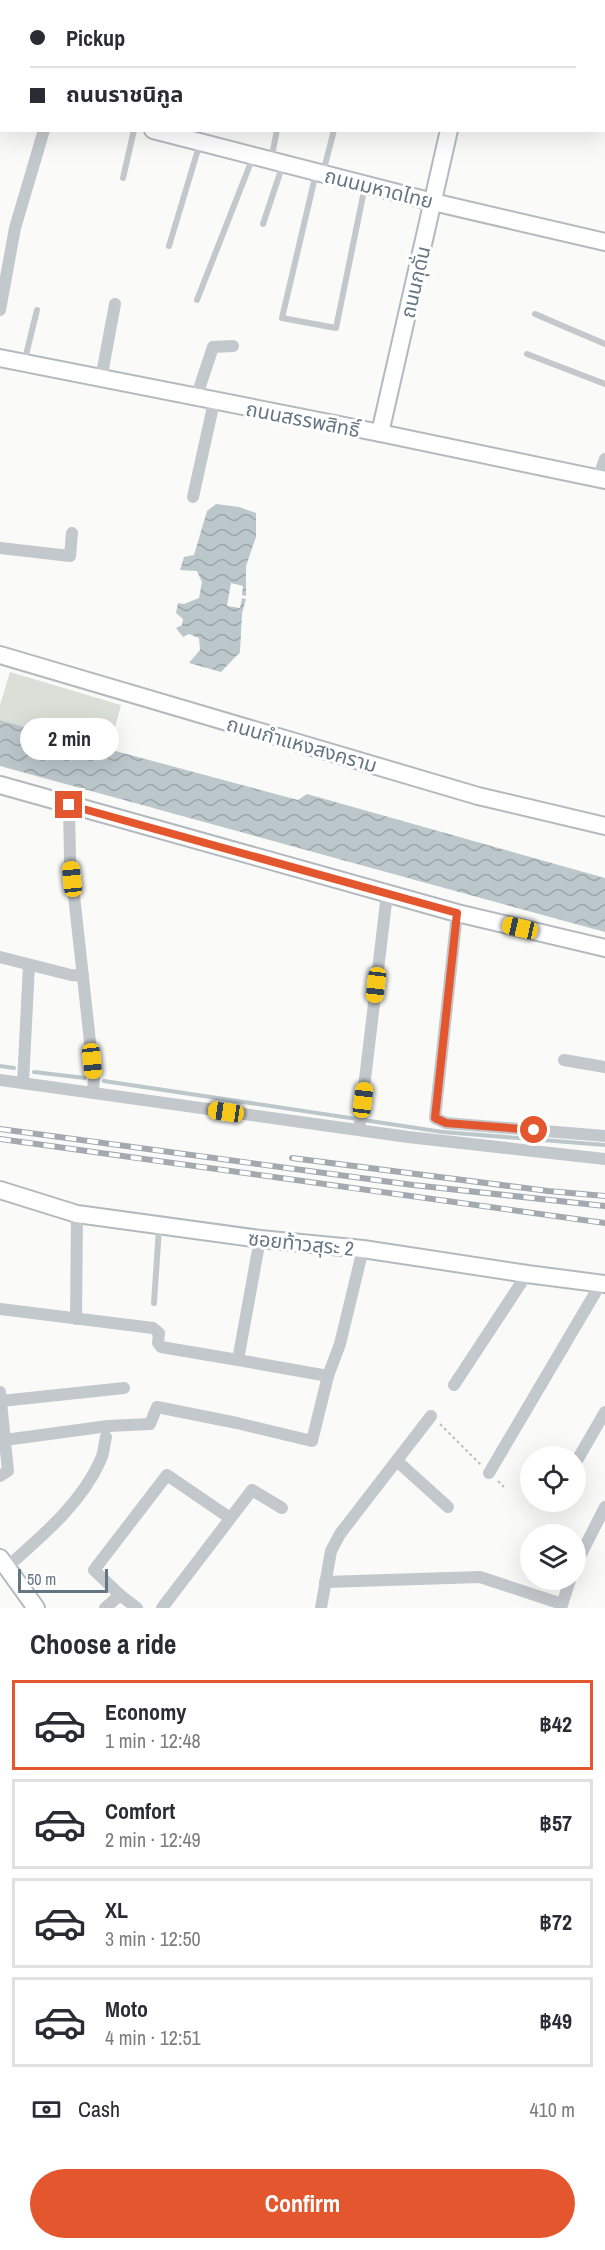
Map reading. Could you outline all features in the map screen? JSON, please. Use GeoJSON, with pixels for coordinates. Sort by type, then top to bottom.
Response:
{"type":"FeatureCollection","features":[{"type":"Feature","properties":{"kind":"street"},"geometry":{"type":"LineString","coordinates":[[0,310],[15,228],[43,132]]}},
{"type":"Feature","properties":{"kind":"street","name":"ถนนมหาดไทย"},"geometry":{"type":"LineString","coordinates":[[161,132],[433,202],[605,243]]}},
{"type":"Feature","properties":{"kind":"street","name":"ถนนกุดั่น"},"geometry":{"type":"LineString","coordinates":[[380,433],[449,132]]}},
{"type":"Feature","properties":{"kind":"street"},"geometry":{"type":"LineString","coordinates":[[101,379],[116,304]]}},
{"type":"Feature","properties":{"kind":"street"},"geometry":{"type":"LineString","coordinates":[[196,398],[213,347],[233,346]]}},
{"type":"Feature","properties":{"kind":"street","name":"ถนนสรรพสิทธิ์"},"geometry":{"type":"LineString","coordinates":[[0,358],[380,433],[601,480]]}},
{"type":"Feature","properties":{"kind":"street"},"geometry":{"type":"LineString","coordinates":[[194,498],[214,402]]}},
{"type":"Feature","properties":{"kind":"street"},"geometry":{"type":"LineString","coordinates":[[601,480],[605,459]]}},
{"type":"Feature","properties":{"kind":"street"},"geometry":{"type":"LineString","coordinates":[[0,548],[70,556],[72,533]]}},
{"type":"Feature","properties":{"kind":"street","name":"ถนนกำแหงสงคราม"},"geometry":{"type":"LineString","coordinates":[[0,655],[478,796],[605,826]]}},
{"type":"Feature","properties":{"kind":"street"},"geometry":{"type":"LineString","coordinates":[[0,785],[457,913],[605,948]]}},
{"type":"Feature","properties":{"kind":"street"},"geometry":{"type":"LineString","coordinates":[[69,805],[70,859],[94,1078],[93,1093]]}},
{"type":"Feature","properties":{"kind":"street"},"geometry":{"type":"LineString","coordinates":[[359,1124],[387,894]]}},
{"type":"Feature","properties":{"kind":"street"},"geometry":{"type":"LineString","coordinates":[[457,913],[435,1118],[446,1123],[605,1136]]}},
{"type":"Feature","properties":{"kind":"street"},"geometry":{"type":"LineString","coordinates":[[0,957],[83,976]]}},
{"type":"Feature","properties":{"kind":"street"},"geometry":{"type":"LineString","coordinates":[[23,1083],[29,965]]}},
{"type":"Feature","properties":{"kind":"street"},"geometry":{"type":"LineString","coordinates":[[564,1060],[605,1067]]}},
{"type":"Feature","properties":{"kind":"street"},"geometry":{"type":"LineString","coordinates":[[0,1080],[359,1124],[605,1159]]}},
{"type":"Feature","properties":{"kind":"street","name":"ซอยท้าวสุระ 2"},"geometry":{"type":"LineString","coordinates":[[0,1190],[77,1214],[260,1239],[363,1249],[603,1283]]}},
{"type":"Feature","properties":{"kind":"street"},"geometry":{"type":"LineString","coordinates":[[76,1319],[77,1214]]}},
{"type":"Feature","properties":{"kind":"street"},"geometry":{"type":"LineString","coordinates":[[238,1360],[260,1239]]}},
{"type":"Feature","properties":{"kind":"street"},"geometry":{"type":"LineString","coordinates":[[5,1440],[108,1426],[150,1424],[158,1407],[312,1441],[363,1249]]}},
{"type":"Feature","properties":{"kind":"street"},"geometry":{"type":"LineString","coordinates":[[454,1385],[527,1274]]}},
{"type":"Feature","properties":{"kind":"street"},"geometry":{"type":"LineString","coordinates":[[489,1473],[603,1283]]}},
{"type":"Feature","properties":{"kind":"street"},"geometry":{"type":"LineString","coordinates":[[0,1309],[153,1328],[159,1333],[158,1343],[161,1347],[328,1376]]}},
{"type":"Feature","properties":{"kind":"street"},"geometry":{"type":"LineString","coordinates":[[0,1476],[8,1471],[0,1397],[124,1388]]}},
{"type":"Feature","properties":{"kind":"street"},"geometry":{"type":"LineString","coordinates":[[585,1446],[605,1412]]}},
{"type":"Feature","properties":{"kind":"street"},"geometry":{"type":"LineString","coordinates":[[321,1608],[331,1551],[340,1534],[431,1416]]}},
{"type":"Feature","properties":{"kind":"street"},"geometry":{"type":"LineString","coordinates":[[36,1608],[3,1562],[47,1532],[78,1497],[102,1458],[106,1437]]}},
{"type":"Feature","properties":{"kind":"street"},"geometry":{"type":"LineString","coordinates":[[397,1461],[448,1507]]}},
{"type":"Feature","properties":{"kind":"street"},"geometry":{"type":"LineString","coordinates":[[137,1608],[94,1570],[167,1475],[230,1518]]}},
{"type":"Feature","properties":{"kind":"street"},"geometry":{"type":"LineString","coordinates":[[162,1608],[252,1490],[282,1508]]}},
{"type":"Feature","properties":{"kind":"street"},"geometry":{"type":"LineString","coordinates":[[586,1544],[605,1507]]}},
{"type":"Feature","properties":{"kind":"street"},"geometry":{"type":"LineString","coordinates":[[325,1582],[480,1577],[562,1606],[567,1590]]}},
{"type":"Feature","properties":{"kind":"street"},"geometry":{"type":"LineString","coordinates":[[105,1608],[120,1595]]}},
{"type":"Feature","properties":{"kind":"lane"},"geometry":{"type":"LineString","coordinates":[[123,178],[134,132]]}},
{"type":"Feature","properties":{"kind":"lane"},"geometry":{"type":"LineString","coordinates":[[263,224],[277,162],[278,132]]}},
{"type":"Feature","properties":{"kind":"lane"},"geometry":{"type":"LineString","coordinates":[[333,132],[320,173],[282,318],[336,328],[365,185]]}},
{"type":"Feature","properties":{"kind":"lane"},"geometry":{"type":"LineString","coordinates":[[170,246],[200,142]]}},
{"type":"Feature","properties":{"kind":"lane"},"geometry":{"type":"LineString","coordinates":[[197,300],[253,156]]}},
{"type":"Feature","properties":{"kind":"lane"},"geometry":{"type":"LineString","coordinates":[[23,363],[37,310]]}},
{"type":"Feature","properties":{"kind":"lane"},"geometry":{"type":"LineString","coordinates":[[535,314],[605,344]]}},
{"type":"Feature","properties":{"kind":"lane"},"geometry":{"type":"LineString","coordinates":[[527,354],[605,384]]}},
{"type":"Feature","properties":{"kind":"lane"},"geometry":{"type":"LineString","coordinates":[[153,1303],[160,1224]]}},
{"type":"Feature","properties":{"kind":"path"},"geometry":{"type":"LineString","coordinates":[[431,1416],[504,1487]]}},
{"type":"Feature","properties":{"kind":"shaded area"},"geometry":{"type":"Polygon","coordinates":[[[10,672],[121,705],[109,749],[0,720],[0,705],[10,672]]]}},
{"type":"Feature","properties":{"kind":"water"},"geometry":{"type":"Polygon","coordinates":[[[216,504],[239,507],[256,513],[256,537],[246,566],[246,596],[242,595],[243,586],[231,583],[227,606],[240,608],[242,598],[246,599],[242,613],[240,652],[221,672],[189,663],[200,650],[199,638],[189,634],[183,637],[176,628],[182,625],[183,619],[176,613],[178,603],[184,604],[199,598],[202,582],[197,571],[180,570],[184,557],[194,555],[207,511],[216,504]]]}},
{"type":"Feature","properties":{"kind":"water"},"geometry":{"type":"Polygon","coordinates":[[[0,720],[298,800],[307,794],[605,878],[605,932],[0,766],[0,720]]]}},
{"type":"Feature","properties":{"kind":"waterway"},"geometry":{"type":"LineString","coordinates":[[0,1066],[14,1068]]}},
{"type":"Feature","properties":{"kind":"waterway"},"geometry":{"type":"LineString","coordinates":[[34,1072],[85,1078]]}},
{"type":"Feature","properties":{"kind":"waterway"},"geometry":{"type":"LineString","coordinates":[[104,1081],[443,1132],[605,1145]]}},
{"type":"Feature","properties":{"kind":"railway"},"geometry":{"type":"LineString","coordinates":[[0,1129],[413,1185],[605,1206]]}},
{"type":"Feature","properties":{"kind":"railway"},"geometry":{"type":"LineString","coordinates":[[0,1139],[605,1223]]}},
{"type":"Feature","properties":{"kind":"railway"},"geometry":{"type":"LineString","coordinates":[[292,1158],[548,1191],[605,1196]]}},
{"type":"Feature","properties":{"kind":"route"},"geometry":{"type":"LineString","coordinates":[[69,805],[457,913],[435,1118],[446,1123],[534,1130]]}}]}
